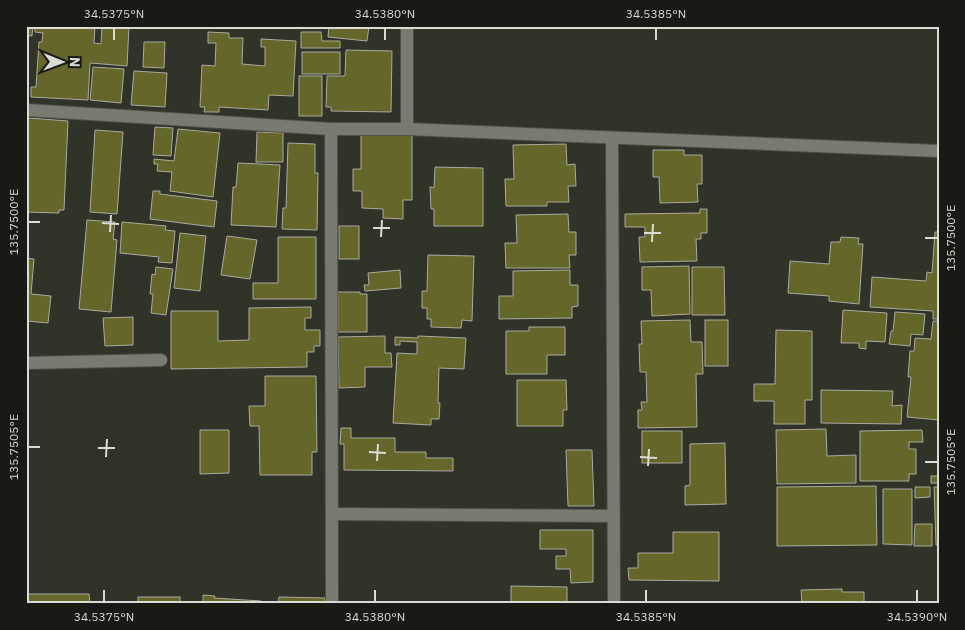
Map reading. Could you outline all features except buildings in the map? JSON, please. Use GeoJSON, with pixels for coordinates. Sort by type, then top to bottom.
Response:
{"type":"FeatureCollection","features":[{"type":"Feature","properties":{"kind":"street"},"geometry":{"type":"LineString","coordinates":[[406,129],[407,26]]}},
{"type":"Feature","properties":{"kind":"street"},"geometry":{"type":"LineString","coordinates":[[26,110],[331,129],[406,129],[939,151]]}},
{"type":"Feature","properties":{"kind":"street"},"geometry":{"type":"LineString","coordinates":[[331,129],[332,604]]}},
{"type":"Feature","properties":{"kind":"street"},"geometry":{"type":"LineString","coordinates":[[612,138],[614,604]]}},
{"type":"Feature","properties":{"kind":"street"},"geometry":{"type":"LineString","coordinates":[[26,363],[161,360]]}},
{"type":"Feature","properties":{"kind":"street"},"geometry":{"type":"LineString","coordinates":[[332,514],[614,516]]}}]}
